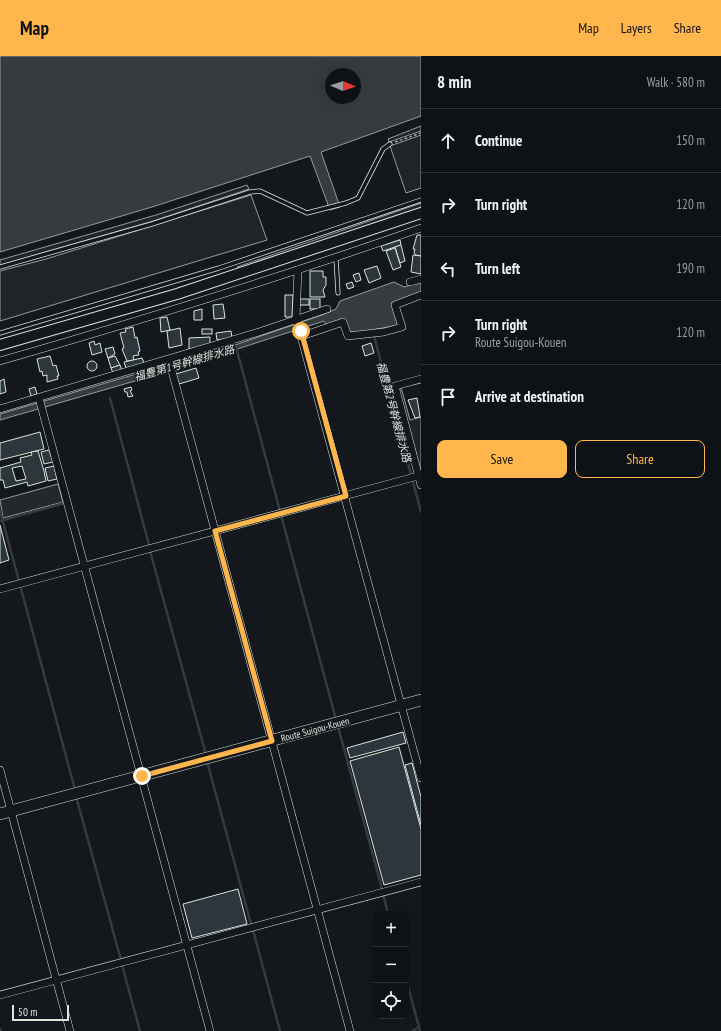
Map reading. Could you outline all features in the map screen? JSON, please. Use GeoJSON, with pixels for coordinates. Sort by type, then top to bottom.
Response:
{"type":"FeatureCollection","features":[{"type":"Feature","properties":{"kind":"main road","name":"Route Suigou-Kouen"},"geometry":{"type":"LineString","coordinates":[[0,814],[421,700]]}},
{"type":"Feature","properties":{"kind":"street"},"geometry":{"type":"LineString","coordinates":[[0,345],[177,294],[421,213]]}},
{"type":"Feature","properties":{"kind":"street"},"geometry":{"type":"LineString","coordinates":[[0,360],[146,319],[336,258],[421,228]]}},
{"type":"Feature","properties":{"kind":"street"},"geometry":{"type":"LineString","coordinates":[[298,270],[297,320],[346,496],[421,778]]}},
{"type":"Feature","properties":{"kind":"street"},"geometry":{"type":"LineString","coordinates":[[410,282],[421,279]]}},
{"type":"Feature","properties":{"kind":"street"},"geometry":{"type":"LineString","coordinates":[[302,334],[343,322],[348,336],[384,332],[402,327],[395,305],[421,296]]}},
{"type":"Feature","properties":{"kind":"street"},"geometry":{"type":"LineString","coordinates":[[0,409],[169,361],[327,309]]}},
{"type":"Feature","properties":{"kind":"street"},"geometry":{"type":"LineString","coordinates":[[169,361],[350,1031]]}},
{"type":"Feature","properties":{"kind":"street"},"geometry":{"type":"LineString","coordinates":[[421,379],[394,386],[415,477],[421,485]]}},
{"type":"Feature","properties":{"kind":"street"},"geometry":{"type":"LineString","coordinates":[[39,399],[210,1031]]}},
{"type":"Feature","properties":{"kind":"street"},"geometry":{"type":"LineString","coordinates":[[0,589],[415,477]]}},
{"type":"Feature","properties":{"kind":"street"},"geometry":{"type":"LineString","coordinates":[[0,770],[70,1031]]}},
{"type":"Feature","properties":{"kind":"street"},"geometry":{"type":"LineString","coordinates":[[0,995],[421,882]]}},
{"type":"Feature","properties":{"kind":"lane"},"geometry":{"type":"LineString","coordinates":[[0,267],[152,224],[250,192],[260,191],[307,213],[346,203],[358,198],[383,149],[390,144]]}},
{"type":"Feature","properties":{"kind":"lane"},"geometry":{"type":"LineString","coordinates":[[0,333],[219,268],[421,200]]}},
{"type":"Feature","properties":{"kind":"lane"},"geometry":{"type":"LineString","coordinates":[[336,258],[338,293]]}},
{"type":"Feature","properties":{"kind":"path"},"geometry":{"type":"LineString","coordinates":[[390,144],[421,133]]}},
{"type":"Feature","properties":{"kind":"shaded area"},"geometry":{"type":"Polygon","coordinates":[[[421,126],[421,131],[389,142],[388,139],[421,126]]]}},
{"type":"Feature","properties":{"kind":"shaded area"},"geometry":{"type":"Polygon","coordinates":[[[421,135],[421,188],[406,193],[390,146],[421,135]]]}},
{"type":"Feature","properties":{"kind":"shaded area"},"geometry":{"type":"Polygon","coordinates":[[[247,185],[249,189],[153,221],[0,265],[0,260],[156,215],[247,185]]]}},
{"type":"Feature","properties":{"kind":"shaded area"},"geometry":{"type":"Polygon","coordinates":[[[251,195],[267,240],[0,321],[0,271],[46,259],[251,195]]]}},
{"type":"Feature","properties":{"kind":"shaded area"},"geometry":{"type":"Polygon","coordinates":[[[421,203],[421,209],[239,271],[237,267],[421,203]]]}},
{"type":"Feature","properties":{"kind":"shaded area"},"geometry":{"type":"Polygon","coordinates":[[[401,387],[410,420],[421,417],[421,472],[399,391],[401,387]]]}},
{"type":"Feature","properties":{"kind":"shaded area"},"geometry":{"type":"Polygon","coordinates":[[[58,484],[63,502],[3,518],[0,500],[58,484]]]}},
{"type":"Feature","properties":{"kind":"water"},"geometry":{"type":"Polygon","coordinates":[[[0,56],[421,56],[421,116],[321,152],[340,207],[330,210],[310,156],[152,207],[0,252],[0,56]]]}},
{"type":"Feature","properties":{"kind":"water","name":"福豊第1号幹線排水路"},"geometry":{"type":"Polygon","coordinates":[[[394,282],[404,287],[421,282],[421,294],[392,304],[399,325],[349,334],[344,319],[326,325],[324,321],[166,372],[0,420],[0,414],[235,345],[322,315],[336,309],[340,301],[394,282]]]}},
{"type":"Feature","properties":{"kind":"building"},"geometry":{"type":"Polygon","coordinates":[[[417,235],[421,235],[421,256],[416,255],[414,253],[415,249],[413,249],[417,235]]]}},
{"type":"Feature","properties":{"kind":"building"},"geometry":{"type":"Polygon","coordinates":[[[400,240],[401,245],[383,251],[381,246],[400,240]]]}},
{"type":"Feature","properties":{"kind":"building"},"geometry":{"type":"Polygon","coordinates":[[[401,245],[405,261],[400,263],[395,247],[401,245]]]}},
{"type":"Feature","properties":{"kind":"building"},"geometry":{"type":"Polygon","coordinates":[[[395,248],[401,267],[393,270],[386,251],[395,248]]]}},
{"type":"Feature","properties":{"kind":"building"},"geometry":{"type":"Polygon","coordinates":[[[413,255],[421,256],[421,274],[411,272],[413,255]]]}},
{"type":"Feature","properties":{"kind":"building"},"geometry":{"type":"Polygon","coordinates":[[[377,266],[381,278],[369,283],[364,270],[377,266]]]}},
{"type":"Feature","properties":{"kind":"building"},"geometry":{"type":"Polygon","coordinates":[[[310,271],[323,271],[323,277],[326,277],[326,285],[323,290],[325,297],[310,297],[310,271]]]}},
{"type":"Feature","properties":{"kind":"building"},"geometry":{"type":"Polygon","coordinates":[[[359,273],[361,280],[356,282],[353,275],[359,273]]]}},
{"type":"Feature","properties":{"kind":"building"},"geometry":{"type":"Polygon","coordinates":[[[352,282],[354,287],[348,289],[346,284],[352,282]]]}},
{"type":"Feature","properties":{"kind":"building"},"geometry":{"type":"Polygon","coordinates":[[[285,295],[293,295],[292,317],[285,317],[285,295]]]}},
{"type":"Feature","properties":{"kind":"building"},"geometry":{"type":"Polygon","coordinates":[[[299,299],[309,299],[309,305],[299,305],[299,299]]]}},
{"type":"Feature","properties":{"kind":"building"},"geometry":{"type":"Polygon","coordinates":[[[310,299],[320,299],[320,309],[310,309],[310,299]]]}},
{"type":"Feature","properties":{"kind":"building"},"geometry":{"type":"Polygon","coordinates":[[[223,304],[225,318],[214,319],[213,305],[223,304]]]}},
{"type":"Feature","properties":{"kind":"building"},"geometry":{"type":"Polygon","coordinates":[[[202,309],[202,320],[194,320],[194,311],[202,309]]]}},
{"type":"Feature","properties":{"kind":"building"},"geometry":{"type":"Polygon","coordinates":[[[167,317],[170,330],[161,332],[160,318],[167,317]]]}},
{"type":"Feature","properties":{"kind":"building"},"geometry":{"type":"Polygon","coordinates":[[[133,327],[140,351],[138,352],[139,355],[133,356],[134,360],[127,361],[122,349],[124,348],[120,333],[126,332],[125,329],[133,327]]]}},
{"type":"Feature","properties":{"kind":"building"},"geometry":{"type":"Polygon","coordinates":[[[180,328],[182,345],[169,348],[167,331],[180,328]]]}},
{"type":"Feature","properties":{"kind":"building"},"geometry":{"type":"Polygon","coordinates":[[[202,329],[212,329],[212,334],[202,334],[202,329]]]}},
{"type":"Feature","properties":{"kind":"building"},"geometry":{"type":"Polygon","coordinates":[[[231,331],[232,338],[217,340],[216,333],[231,331]]]}},
{"type":"Feature","properties":{"kind":"building"},"geometry":{"type":"Polygon","coordinates":[[[210,337],[210,345],[189,349],[189,338],[210,337]]]}},
{"type":"Feature","properties":{"kind":"building"},"geometry":{"type":"Polygon","coordinates":[[[94,341],[95,345],[100,343],[102,352],[92,355],[89,343],[94,341]]]}},
{"type":"Feature","properties":{"kind":"building"},"geometry":{"type":"Polygon","coordinates":[[[371,343],[374,353],[365,356],[362,346],[371,343]]]}},
{"type":"Feature","properties":{"kind":"building"},"geometry":{"type":"Polygon","coordinates":[[[113,347],[115,354],[108,358],[105,349],[113,347]]]}},
{"type":"Feature","properties":{"kind":"building"},"geometry":{"type":"Polygon","coordinates":[[[50,356],[53,366],[56,365],[59,376],[57,376],[58,379],[47,382],[47,375],[43,376],[42,371],[40,372],[37,359],[50,356]]]}},
{"type":"Feature","properties":{"kind":"building"},"geometry":{"type":"Polygon","coordinates":[[[115,356],[120,365],[111,368],[108,358],[115,356]]]}},
{"type":"Feature","properties":{"kind":"building"},"geometry":{"type":"Polygon","coordinates":[[[142,358],[144,363],[126,368],[124,362],[142,358]]]}},
{"type":"Feature","properties":{"kind":"building"},"geometry":{"type":"Polygon","coordinates":[[[92,361],[97,366],[92,371],[87,366],[92,361]]]}},
{"type":"Feature","properties":{"kind":"building"},"geometry":{"type":"Polygon","coordinates":[[[120,365],[122,371],[113,373],[111,368],[120,365]]]}},
{"type":"Feature","properties":{"kind":"building"},"geometry":{"type":"Polygon","coordinates":[[[196,368],[199,378],[179,384],[176,374],[196,368]]]}},
{"type":"Feature","properties":{"kind":"building"},"geometry":{"type":"Polygon","coordinates":[[[4,379],[6,392],[0,394],[0,381],[4,379]]]}},
{"type":"Feature","properties":{"kind":"building"},"geometry":{"type":"Polygon","coordinates":[[[35,387],[37,394],[31,396],[29,389],[35,387]]]}},
{"type":"Feature","properties":{"kind":"building"},"geometry":{"type":"Polygon","coordinates":[[[131,387],[132,390],[130,391],[133,396],[128,397],[127,392],[125,392],[124,389],[131,387]]]}},
{"type":"Feature","properties":{"kind":"building"},"geometry":{"type":"Polygon","coordinates":[[[417,398],[420,417],[415,418],[408,400],[417,398]]]}},
{"type":"Feature","properties":{"kind":"building"},"geometry":{"type":"Polygon","coordinates":[[[40,432],[44,449],[0,460],[0,443],[40,432]]]}},
{"type":"Feature","properties":{"kind":"building"},"geometry":{"type":"Polygon","coordinates":[[[49,450],[53,462],[44,464],[41,452],[49,450]]]}},
{"type":"Feature","properties":{"kind":"building"},"geometry":{"type":"Polygon","coordinates":[[[38,451],[46,481],[28,486],[27,482],[5,488],[3,480],[0,480],[0,468],[21,462],[20,458],[32,455],[31,452],[38,451]],[[22,466],[12,468],[16,481],[26,479],[22,466]]]}},
{"type":"Feature","properties":{"kind":"building"},"geometry":{"type":"Polygon","coordinates":[[[54,466],[57,479],[48,481],[45,468],[54,466]]]}},
{"type":"Feature","properties":{"kind":"building"},"geometry":{"type":"Polygon","coordinates":[[[0,525],[9,560],[0,563],[0,525]]]}},
{"type":"Feature","properties":{"kind":"building"},"geometry":{"type":"Polygon","coordinates":[[[403,732],[406,743],[350,758],[347,748],[403,732]]]}},
{"type":"Feature","properties":{"kind":"building"},"geometry":{"type":"Polygon","coordinates":[[[399,747],[421,829],[421,875],[384,885],[350,761],[399,747]]]}},
{"type":"Feature","properties":{"kind":"building"},"geometry":{"type":"Polygon","coordinates":[[[412,763],[421,797],[421,825],[405,765],[412,763]]]}},
{"type":"Feature","properties":{"kind":"building"},"geometry":{"type":"Polygon","coordinates":[[[238,889],[247,924],[192,938],[183,904],[238,889]]]}},
{"type":"Feature","properties":{"kind":"waterway","name":"福豊第2号幹線排水路"},"geometry":{"type":"LineString","coordinates":[[374,336],[421,512]]}},
{"type":"Feature","properties":{"kind":"waterway","name":"福豊第1号幹線排水路"},"geometry":{"type":"LineString","coordinates":[[236,347],[280,511]]}},
{"type":"Feature","properties":{"kind":"waterway"},"geometry":{"type":"LineString","coordinates":[[110,398],[149,545]]}},
{"type":"Feature","properties":{"kind":"waterway"},"geometry":{"type":"LineString","coordinates":[[0,521],[65,503]]}},
{"type":"Feature","properties":{"kind":"waterway"},"geometry":{"type":"LineString","coordinates":[[0,511],[19,581]]}},
{"type":"Feature","properties":{"kind":"waterway"},"geometry":{"type":"LineString","coordinates":[[281,515],[335,716]]}},
{"type":"Feature","properties":{"kind":"waterway"},"geometry":{"type":"LineString","coordinates":[[150,551],[205,751]]}},
{"type":"Feature","properties":{"kind":"waterway"},"geometry":{"type":"LineString","coordinates":[[20,585],[74,786]]}},
{"type":"Feature","properties":{"kind":"waterway"},"geometry":{"type":"LineString","coordinates":[[339,730],[382,889]]}},
{"type":"Feature","properties":{"kind":"waterway"},"geometry":{"type":"LineString","coordinates":[[208,765],[251,924]]}},
{"type":"Feature","properties":{"kind":"waterway"},"geometry":{"type":"LineString","coordinates":[[77,800],[121,960]]}},
{"type":"Feature","properties":{"kind":"waterway"},"geometry":{"type":"LineString","coordinates":[[383,894],[387,911]]}},
{"type":"Feature","properties":{"kind":"waterway"},"geometry":{"type":"LineString","coordinates":[[253,930],[280,1031]]}},
{"type":"Feature","properties":{"kind":"waterway"},"geometry":{"type":"LineString","coordinates":[[122,965],[140,1031]]}},
{"type":"Feature","properties":{"kind":"waterway"},"geometry":{"type":"LineString","coordinates":[[407,983],[420,1031]]}},
{"type":"Feature","properties":{"kind":"waterway"},"geometry":{"type":"LineString","coordinates":[[412,1031],[419,1027]]}},
{"type":"Feature","properties":{"kind":"route"},"geometry":{"type":"LineString","coordinates":[[142,776],[272,741],[215,531],[346,496],[301,331]]}}]}
